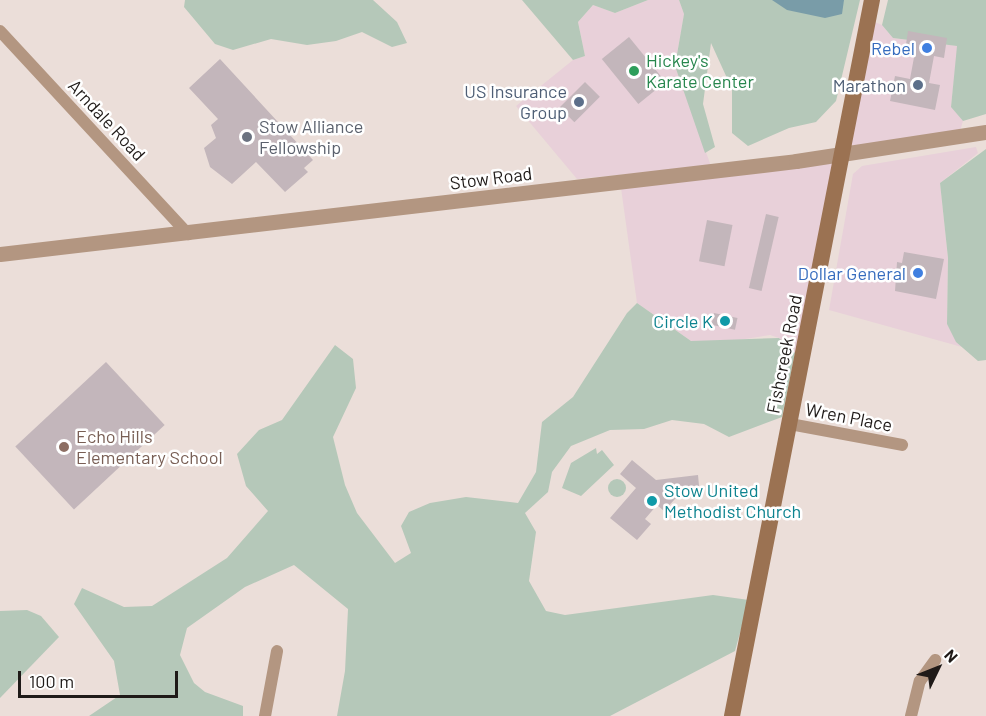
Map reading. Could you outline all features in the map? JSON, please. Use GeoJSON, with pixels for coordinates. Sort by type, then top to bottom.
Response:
{"type":"FeatureCollection","features":[{"type":"Feature","properties":{"kind":"main road","name":"Fishcreek Road"},"geometry":{"type":"LineString","coordinates":[[732,716],[844,154],[872,0]]}},
{"type":"Feature","properties":{"kind":"street","name":"Arndale Road"},"geometry":{"type":"LineString","coordinates":[[0,31],[188,234]]}},
{"type":"Feature","properties":{"kind":"street","name":"Stow Road"},"geometry":{"type":"LineString","coordinates":[[0,254],[188,234],[844,154],[986,132]]}},
{"type":"Feature","properties":{"kind":"street","name":"Wren Place"},"geometry":{"type":"LineString","coordinates":[[790,424],[902,445]]}},
{"type":"Feature","properties":{"kind":"street"},"geometry":{"type":"LineString","coordinates":[[265,716],[276,651]]}},
{"type":"Feature","properties":{"kind":"street"},"geometry":{"type":"LineString","coordinates":[[911,716],[920,681],[935,660]]}},
{"type":"Feature","properties":{"kind":"shaded area"},"geometry":{"type":"Polygon","coordinates":[[[648,0],[679,0],[684,14],[675,66],[711,166],[577,179],[516,106],[573,60],[585,56],[578,22],[593,5],[615,13],[648,0]]]}},
{"type":"Feature","properties":{"kind":"shaded area"},"geometry":{"type":"Polygon","coordinates":[[[872,21],[882,25],[893,38],[958,46],[951,106],[963,121],[960,131],[849,150],[872,21]]]}},
{"type":"Feature","properties":{"kind":"shaded area"},"geometry":{"type":"Polygon","coordinates":[[[976,147],[978,153],[940,183],[948,258],[947,324],[962,347],[829,310],[853,174],[862,166],[976,147]]]}},
{"type":"Feature","properties":{"kind":"shaded area"},"geometry":{"type":"Polygon","coordinates":[[[840,158],[795,353],[779,338],[770,335],[720,343],[691,341],[637,303],[621,188],[840,158]]]}},
{"type":"Feature","properties":{"kind":"green space"},"geometry":{"type":"Polygon","coordinates":[[[185,0],[373,0],[397,22],[407,43],[392,47],[362,32],[336,41],[307,45],[271,39],[233,50],[215,44],[184,7],[185,0]]]}},
{"type":"Feature","properties":{"kind":"green space"},"geometry":{"type":"Polygon","coordinates":[[[522,0],[648,0],[615,13],[593,5],[578,22],[585,56],[573,60],[522,0]]]}},
{"type":"Feature","properties":{"kind":"green space"},"geometry":{"type":"Polygon","coordinates":[[[679,0],[860,0],[836,101],[816,122],[789,128],[748,146],[732,133],[732,89],[711,43],[703,104],[715,147],[705,153],[675,66],[684,14],[679,0]]]}},
{"type":"Feature","properties":{"kind":"green space"},"geometry":{"type":"Polygon","coordinates":[[[888,0],[986,0],[986,114],[963,121],[951,107],[957,46],[893,38],[882,25],[888,0]]]}},
{"type":"Feature","properties":{"kind":"green space"},"geometry":{"type":"Polygon","coordinates":[[[986,149],[986,360],[978,361],[956,342],[947,324],[948,258],[940,183],[986,149]]]}},
{"type":"Feature","properties":{"kind":"green space"},"geometry":{"type":"Polygon","coordinates":[[[637,303],[691,341],[779,338],[795,353],[782,417],[729,437],[704,424],[672,420],[644,429],[610,430],[571,446],[552,472],[548,492],[525,513],[536,532],[529,581],[546,611],[565,615],[713,595],[749,600],[735,651],[610,716],[337,716],[345,671],[348,609],[294,565],[245,587],[187,628],[180,655],[194,683],[205,692],[243,706],[243,716],[89,716],[120,695],[114,661],[74,604],[82,588],[124,607],[152,606],[227,558],[268,511],[246,486],[237,454],[259,430],[282,420],[335,345],[353,359],[356,388],[333,437],[345,485],[357,513],[395,563],[411,553],[401,526],[409,512],[430,503],[466,497],[518,503],[536,472],[542,422],[573,397],[627,313],[637,303]]]}},
{"type":"Feature","properties":{"kind":"green space"},"geometry":{"type":"Polygon","coordinates":[[[596,448],[597,454],[602,450],[614,465],[581,496],[562,488],[571,463],[596,448]]]}},
{"type":"Feature","properties":{"kind":"green space"},"geometry":{"type":"Polygon","coordinates":[[[617,479],[623,482],[626,488],[623,494],[617,497],[611,494],[608,488],[611,482],[617,479]]]}},
{"type":"Feature","properties":{"kind":"green space"},"geometry":{"type":"Polygon","coordinates":[[[27,610],[41,616],[59,637],[0,698],[0,611],[27,610]]]}},
{"type":"Feature","properties":{"kind":"water"},"geometry":{"type":"Polygon","coordinates":[[[772,0],[844,0],[842,14],[825,18],[787,10],[772,0]]]}},
{"type":"Feature","properties":{"kind":"building"},"geometry":{"type":"Polygon","coordinates":[[[908,31],[947,38],[944,58],[934,56],[929,83],[940,85],[935,110],[890,101],[895,76],[910,79],[915,52],[905,51],[908,31]]]}},
{"type":"Feature","properties":{"kind":"building","name":"Hickey's Karate Center"},"geometry":{"type":"Polygon","coordinates":[[[629,37],[666,82],[638,104],[602,59],[629,37]]]}},
{"type":"Feature","properties":{"kind":"building"},"geometry":{"type":"Polygon","coordinates":[[[220,59],[313,160],[304,168],[308,172],[285,192],[256,162],[232,184],[210,167],[204,148],[216,138],[211,125],[218,119],[189,88],[220,59]]]}},
{"type":"Feature","properties":{"kind":"building","name":"US Insurance Group"},"geometry":{"type":"Polygon","coordinates":[[[585,82],[600,97],[574,122],[560,107],[585,82]]]}},
{"type":"Feature","properties":{"kind":"building"},"geometry":{"type":"Polygon","coordinates":[[[766,214],[779,217],[762,291],[749,288],[766,214]]]}},
{"type":"Feature","properties":{"kind":"building","name":"Circle K"},"geometry":{"type":"Polygon","coordinates":[[[707,220],[733,225],[725,266],[699,261],[707,220]]]}},
{"type":"Feature","properties":{"kind":"building","name":"Dollar General"},"geometry":{"type":"Polygon","coordinates":[[[904,252],[944,259],[936,299],[895,291],[897,262],[902,263],[904,252]]]}},
{"type":"Feature","properties":{"kind":"building","name":"Circle K"},"geometry":{"type":"Polygon","coordinates":[[[714,313],[737,318],[735,330],[712,325],[714,313]]]}},
{"type":"Feature","properties":{"kind":"building"},"geometry":{"type":"Polygon","coordinates":[[[106,362],[165,425],[74,509],[15,447],[106,362]]]}},
{"type":"Feature","properties":{"kind":"building","name":"Stow United Methodist Church"},"geometry":{"type":"Polygon","coordinates":[[[632,460],[656,480],[698,475],[700,496],[675,499],[664,511],[657,505],[645,519],[651,524],[637,540],[610,518],[636,488],[620,474],[632,460]]]}},
{"type":"Feature","properties":{"kind":"place","name":"Rebel"},"geometry":{"type":"Point","coordinates":[927,48]}},
{"type":"Feature","properties":{"kind":"place","name":"Hickey's Karate Center"},"geometry":{"type":"Point","coordinates":[634,71]}},
{"type":"Feature","properties":{"kind":"place","name":"Marathon"},"geometry":{"type":"Point","coordinates":[918,85]}},
{"type":"Feature","properties":{"kind":"place","name":"US Insurance Group"},"geometry":{"type":"Point","coordinates":[579,102]}},
{"type":"Feature","properties":{"kind":"place","name":"Stow Alliance Fellowship"},"geometry":{"type":"Point","coordinates":[247,137]}},
{"type":"Feature","properties":{"kind":"place","name":"Dollar General"},"geometry":{"type":"Point","coordinates":[918,273]}},
{"type":"Feature","properties":{"kind":"place","name":"Circle K"},"geometry":{"type":"Point","coordinates":[725,321]}},
{"type":"Feature","properties":{"kind":"place","name":"Echo Hills Elementary School"},"geometry":{"type":"Point","coordinates":[64,447]}},
{"type":"Feature","properties":{"kind":"place","name":"Stow United Methodist Church"},"geometry":{"type":"Point","coordinates":[652,501]}}]}
